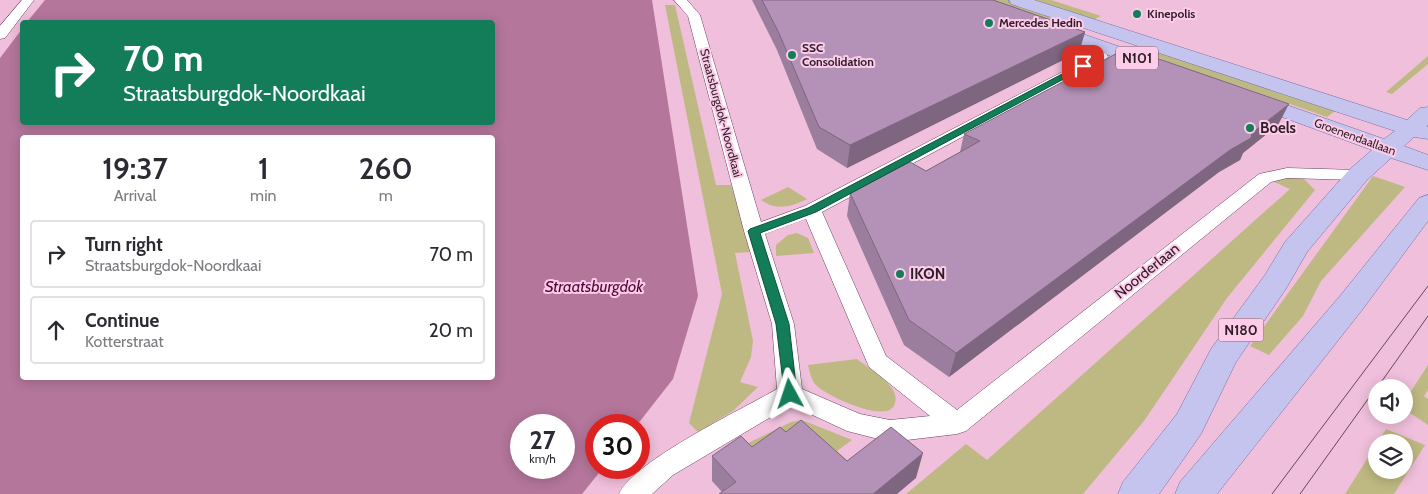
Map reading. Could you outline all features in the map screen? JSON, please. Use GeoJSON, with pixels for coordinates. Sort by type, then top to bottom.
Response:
{"type":"FeatureCollection","features":[{"type":"Feature","properties":{"kind":"main road","name":"Groenendaallaan"},"geometry":{"type":"LineString","coordinates":[[1012,6],[1109,29],[1419,131]]}},
{"type":"Feature","properties":{"kind":"main road","name":"Groenendaallaan"},"geometry":{"type":"LineString","coordinates":[[1012,6],[1093,43],[1171,71]]}},
{"type":"Feature","properties":{"kind":"main road","name":"Groenendaallaan"},"geometry":{"type":"LineString","coordinates":[[1232,92],[1428,163]]}},
{"type":"Feature","properties":{"kind":"main road","name":"N180"},"geometry":{"type":"LineString","coordinates":[[1137,494],[1189,424],[1222,356],[1277,280],[1295,248],[1358,174],[1387,149],[1419,131],[1428,113]]}},
{"type":"Feature","properties":{"kind":"main road"},"geometry":{"type":"LineString","coordinates":[[1194,494],[1351,303],[1428,203]]}},
{"type":"Feature","properties":{"kind":"street"},"geometry":{"type":"LineString","coordinates":[[0,34],[28,0]]}},
{"type":"Feature","properties":{"kind":"street","name":"Straatsburgdok-Noordkaai"},"geometry":{"type":"LineString","coordinates":[[681,1],[694,16],[782,324],[790,394]]}},
{"type":"Feature","properties":{"kind":"street"},"geometry":{"type":"LineString","coordinates":[[754,231],[812,210],[1101,57],[1093,43]]}},
{"type":"Feature","properties":{"kind":"street","name":"Noorderlaan"},"geometry":{"type":"LineString","coordinates":[[957,424],[1265,178],[1287,173],[1358,174]]}},
{"type":"Feature","properties":{"kind":"street"},"geometry":{"type":"LineString","coordinates":[[812,210],[877,361],[957,424]]}},
{"type":"Feature","properties":{"kind":"street"},"geometry":{"type":"LineString","coordinates":[[633,494],[663,467],[790,394],[856,424],[890,431],[957,424]]}},
{"type":"Feature","properties":{"kind":"shaded area"},"geometry":{"type":"Polygon","coordinates":[[[993,0],[1010,0],[1085,25],[1076,29],[993,0]]]}},
{"type":"Feature","properties":{"kind":"shaded area"},"geometry":{"type":"Polygon","coordinates":[[[1035,0],[1051,0],[1101,16],[1093,20],[1035,0]]]}},
{"type":"Feature","properties":{"kind":"shaded area"},"geometry":{"type":"Polygon","coordinates":[[[665,5],[675,5],[716,185],[731,185],[751,252],[735,253],[753,341],[751,357],[740,382],[758,387],[733,411],[698,432],[689,423],[722,294],[665,5]]]}},
{"type":"Feature","properties":{"kind":"shaded area"},"geometry":{"type":"Polygon","coordinates":[[[1156,50],[1339,108],[1327,117],[1239,86],[1191,72],[1150,54],[1156,50]]]}},
{"type":"Feature","properties":{"kind":"shaded area"},"geometry":{"type":"Polygon","coordinates":[[[1428,56],[1428,64],[1392,94],[1386,92],[1428,56]]]}},
{"type":"Feature","properties":{"kind":"shaded area"},"geometry":{"type":"Polygon","coordinates":[[[1373,176],[1405,187],[1321,281],[1303,316],[1269,355],[1250,346],[1373,176]]]}},
{"type":"Feature","properties":{"kind":"shaded area"},"geometry":{"type":"Polygon","coordinates":[[[1281,178],[1303,178],[1315,190],[1227,298],[1144,421],[1083,494],[906,494],[966,444],[987,460],[1290,189],[1272,181],[1281,178]]]}},
{"type":"Feature","properties":{"kind":"shaded area"},"geometry":{"type":"Polygon","coordinates":[[[788,187],[807,199],[784,207],[773,206],[761,200],[788,187]]]}},
{"type":"Feature","properties":{"kind":"shaded area"},"geometry":{"type":"Polygon","coordinates":[[[797,233],[808,238],[814,253],[776,256],[776,245],[788,235],[797,233]]]}},
{"type":"Feature","properties":{"kind":"shaded area"},"geometry":{"type":"Polygon","coordinates":[[[857,359],[883,378],[893,390],[896,401],[891,409],[882,411],[858,407],[823,391],[815,384],[808,365],[857,359]]]}},
{"type":"Feature","properties":{"kind":"shaded area"},"geometry":{"type":"Polygon","coordinates":[[[1428,365],[1428,390],[1424,396],[1428,399],[1428,425],[1413,415],[1413,388],[1428,365]]]}},
{"type":"Feature","properties":{"kind":"shaded area"},"geometry":{"type":"Polygon","coordinates":[[[802,420],[852,440],[837,451],[850,463],[716,459],[791,422],[802,420]]]}},
{"type":"Feature","properties":{"kind":"shaded area"},"geometry":{"type":"Polygon","coordinates":[[[1386,429],[1398,434],[1383,434],[1386,429]]]}},
{"type":"Feature","properties":{"kind":"shaded area"},"geometry":{"type":"Polygon","coordinates":[[[1413,440],[1425,445],[1413,464],[1413,440]]]}},
{"type":"Feature","properties":{"kind":"shaded area"},"geometry":{"type":"Polygon","coordinates":[[[1368,458],[1368,479],[1403,479],[1394,494],[1345,494],[1368,458]]]}},
{"type":"Feature","properties":{"kind":"water","name":"Straatsburgdok"},"geometry":{"type":"Polygon","coordinates":[[[45,0],[652,0],[698,296],[673,379],[646,414],[585,414],[585,479],[594,479],[582,494],[0,494],[0,58],[20,32],[20,125],[495,125],[495,20],[29,20],[45,0]]]}},
{"type":"Feature","properties":{"kind":"building"},"geometry":{"type":"Polygon","coordinates":[[[762,0],[993,0],[1085,32],[850,145],[819,127],[778,31],[762,0]]]}},
{"type":"Feature","properties":{"kind":"building"},"geometry":{"type":"Polygon","coordinates":[[[1127,48],[1289,104],[1252,133],[1251,138],[1230,150],[956,353],[909,320],[850,193],[910,162],[926,171],[980,141],[964,134],[1127,48]]]}},
{"type":"Feature","properties":{"kind":"building"},"geometry":{"type":"Polygon","coordinates":[[[801,420],[847,461],[891,427],[923,453],[873,494],[719,494],[736,482],[712,456],[741,436],[752,447],[780,427],[786,432],[801,420]]]}},
{"type":"Feature","properties":{"kind":"tram line"},"geometry":{"type":"LineString","coordinates":[[1272,494],[1428,286]]}},
{"type":"Feature","properties":{"kind":"tram line"},"geometry":{"type":"LineString","coordinates":[[1383,379],[1428,316]]}},
{"type":"Feature","properties":{"kind":"tram line"},"geometry":{"type":"LineString","coordinates":[[1300,494],[1368,399]]}},
{"type":"Feature","properties":{"kind":"place","name":"Kinepolis"},"geometry":{"type":"Point","coordinates":[1137,14]}},
{"type":"Feature","properties":{"kind":"place","name":"Mercedes Hedin"},"geometry":{"type":"Point","coordinates":[989,23]}},
{"type":"Feature","properties":{"kind":"place","name":"SSC Consolidation"},"geometry":{"type":"Point","coordinates":[792,55]}},
{"type":"Feature","properties":{"kind":"place","name":"Boels"},"geometry":{"type":"Point","coordinates":[1250,128]}},
{"type":"Feature","properties":{"kind":"place","name":"IKON"},"geometry":{"type":"Point","coordinates":[900,274]}},
{"type":"Feature","properties":{"kind":"route"},"geometry":{"type":"LineString","coordinates":[[790,394],[782,324],[754,231],[812,210],[1083,66]]}}]}
